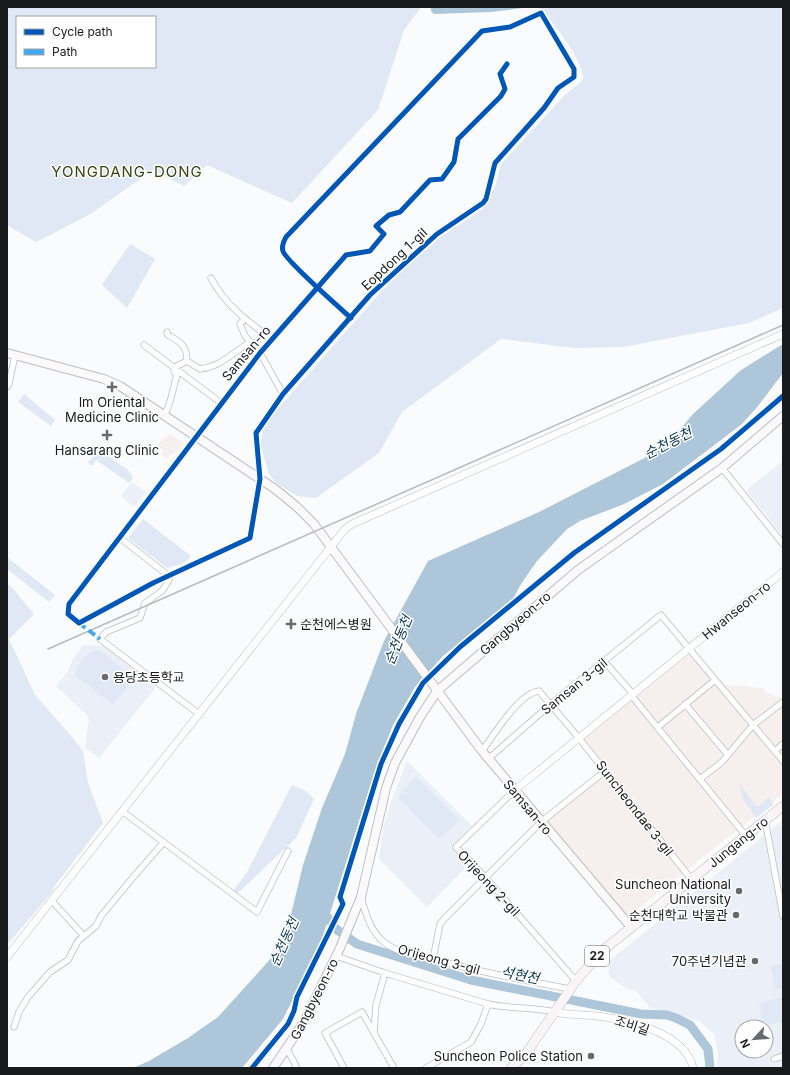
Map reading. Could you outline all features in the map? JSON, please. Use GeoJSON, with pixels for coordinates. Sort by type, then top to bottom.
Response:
{"type":"FeatureCollection","features":[{"type":"Feature","properties":{"kind":"main road"},"geometry":{"type":"LineString","coordinates":[[11,354],[104,379],[120,386],[197,436],[260,479],[296,506],[314,524],[332,548]]}},
{"type":"Feature","properties":{"kind":"main road","name":"Gangbyeon-ro"},"geometry":{"type":"LineString","coordinates":[[272,1068],[287,1049],[312,1008],[338,952],[361,897],[386,788],[395,763],[420,717],[437,691],[578,570],[722,468],[783,416]]}},
{"type":"Feature","properties":{"kind":"main road","name":"Samsan-ro"},"geometry":{"type":"LineString","coordinates":[[332,548],[488,759],[631,927]]}},
{"type":"Feature","properties":{"kind":"main road","name":"Jungang-ro"},"geometry":{"type":"LineString","coordinates":[[569,990],[602,951],[783,806]]}},
{"type":"Feature","properties":{"kind":"main road","name":"22"},"geometry":{"type":"LineString","coordinates":[[511,1068],[525,1055],[569,990]]}},
{"type":"Feature","properties":{"kind":"street","name":"Eopdong 1-gil"},"geometry":{"type":"LineString","coordinates":[[168,576],[250,538],[260,479],[256,433],[283,394],[370,295],[437,234],[483,203],[486,199],[495,163],[544,108],[558,88],[575,75],[574,69],[541,13],[510,27],[482,31],[286,236],[283,246],[285,255],[317,287]]}},
{"type":"Feature","properties":{"kind":"street","name":"Samsan-ro"},"geometry":{"type":"LineString","coordinates":[[168,576],[79,623],[68,614],[69,604],[221,403],[272,339],[346,255],[370,251],[384,234],[376,226],[389,215],[400,212],[430,180],[442,179],[454,162],[458,139],[501,96],[505,89],[500,74],[506,64]]}},
{"type":"Feature","properties":{"kind":"street"},"geometry":{"type":"LineString","coordinates":[[211,278],[226,302],[272,339]]}},
{"type":"Feature","properties":{"kind":"street"},"geometry":{"type":"LineString","coordinates":[[317,287],[351,318]]}},
{"type":"Feature","properties":{"kind":"street"},"geometry":{"type":"LineString","coordinates":[[245,318],[240,324],[245,336],[260,353],[283,394]]}},
{"type":"Feature","properties":{"kind":"street"},"geometry":{"type":"LineString","coordinates":[[167,332],[186,347],[187,361]]}},
{"type":"Feature","properties":{"kind":"street"},"geometry":{"type":"LineString","coordinates":[[7,957],[332,548],[342,532],[352,524],[783,334]]}},
{"type":"Feature","properties":{"kind":"street"},"geometry":{"type":"LineString","coordinates":[[187,361],[200,369],[207,368],[224,361],[239,348],[251,342]]}},
{"type":"Feature","properties":{"kind":"street"},"geometry":{"type":"LineString","coordinates":[[144,345],[221,403]]}},
{"type":"Feature","properties":{"kind":"street"},"geometry":{"type":"LineString","coordinates":[[7,387],[9,384],[11,354]]}},
{"type":"Feature","properties":{"kind":"street"},"geometry":{"type":"LineString","coordinates":[[174,368],[187,361]]}},
{"type":"Feature","properties":{"kind":"street"},"geometry":{"type":"LineString","coordinates":[[164,415],[171,402],[172,389],[177,375],[174,368]]}},
{"type":"Feature","properties":{"kind":"street"},"geometry":{"type":"LineString","coordinates":[[722,468],[783,544]]}},
{"type":"Feature","properties":{"kind":"street"},"geometry":{"type":"LineString","coordinates":[[119,537],[168,576],[170,580],[165,588],[145,603],[140,618],[106,632],[100,639],[199,714]]}},
{"type":"Feature","properties":{"kind":"street","name":"Hwanseon-ro"},"geometry":{"type":"LineString","coordinates":[[514,790],[783,572]]}},
{"type":"Feature","properties":{"kind":"street","name":"Hwanseon-ro"},"geometry":{"type":"LineString","coordinates":[[661,615],[688,648]]}},
{"type":"Feature","properties":{"kind":"street","name":"Samsan 3-gil"},"geometry":{"type":"LineString","coordinates":[[488,759],[550,704],[661,615]]}},
{"type":"Feature","properties":{"kind":"street"},"geometry":{"type":"LineString","coordinates":[[688,648],[783,761]]}},
{"type":"Feature","properties":{"kind":"street"},"geometry":{"type":"LineString","coordinates":[[604,661],[746,836]]}},
{"type":"Feature","properties":{"kind":"street"},"geometry":{"type":"LineString","coordinates":[[658,727],[715,680]]}},
{"type":"Feature","properties":{"kind":"street"},"geometry":{"type":"LineString","coordinates":[[482,751],[521,701],[532,693],[539,691],[578,737]]}},
{"type":"Feature","properties":{"kind":"street"},"geometry":{"type":"LineString","coordinates":[[700,779],[728,755],[753,725],[783,702]]}},
{"type":"Feature","properties":{"kind":"street"},"geometry":{"type":"LineString","coordinates":[[685,704],[728,755]]}},
{"type":"Feature","properties":{"kind":"street","name":"Suncheondae 3-gil"},"geometry":{"type":"LineString","coordinates":[[578,737],[692,880]]}},
{"type":"Feature","properties":{"kind":"street"},"geometry":{"type":"LineString","coordinates":[[775,751],[783,744]]}},
{"type":"Feature","properties":{"kind":"street"},"geometry":{"type":"LineString","coordinates":[[433,959],[440,924],[541,822],[605,770]]}},
{"type":"Feature","properties":{"kind":"street","name":"Orijeong 2-gil"},"geometry":{"type":"LineString","coordinates":[[514,790],[456,847],[486,878],[576,981]]}},
{"type":"Feature","properties":{"kind":"street"},"geometry":{"type":"LineString","coordinates":[[122,811],[256,912],[288,851]]}},
{"type":"Feature","properties":{"kind":"street"},"geometry":{"type":"LineString","coordinates":[[765,820],[783,916]]}},
{"type":"Feature","properties":{"kind":"street"},"geometry":{"type":"LineString","coordinates":[[14,1027],[19,1012],[28,997],[50,972],[68,960],[74,946],[83,935],[96,926],[102,916],[130,881],[163,843]]}},
{"type":"Feature","properties":{"kind":"street","name":"Orijeong 3-gil"},"geometry":{"type":"LineString","coordinates":[[361,897],[372,928],[386,943],[409,954],[569,990]]}},
{"type":"Feature","properties":{"kind":"street"},"geometry":{"type":"LineString","coordinates":[[52,901],[83,935]]}},
{"type":"Feature","properties":{"kind":"street"},"geometry":{"type":"LineString","coordinates":[[338,952],[385,973],[488,1004],[504,1007],[557,1009]]}},
{"type":"Feature","properties":{"kind":"street"},"geometry":{"type":"LineString","coordinates":[[374,1032],[376,1005],[385,973]]}},
{"type":"Feature","properties":{"kind":"street"},"geometry":{"type":"LineString","coordinates":[[426,1068],[470,1042],[481,1024],[488,1004]]}},
{"type":"Feature","properties":{"kind":"street","name":"조비길"},"geometry":{"type":"LineString","coordinates":[[557,1009],[610,1018],[650,1030],[669,1038],[681,1046],[688,1055],[693,1068]]}},
{"type":"Feature","properties":{"kind":"street"},"geometry":{"type":"LineString","coordinates":[[344,1068],[325,1033],[362,1012],[394,1068]]}},
{"type":"Feature","properties":{"kind":"street"},"geometry":{"type":"LineString","coordinates":[[287,1049],[297,1068]]}},
{"type":"Feature","properties":{"kind":"street"},"geometry":{"type":"LineString","coordinates":[[774,1059],[783,1056]]}},
{"type":"Feature","properties":{"kind":"shaded area"},"geometry":{"type":"Polygon","coordinates":[[[7,7],[421,7],[404,30],[378,110],[292,203],[207,165],[184,186],[153,170],[89,215],[36,242],[7,225],[7,7]]]}},
{"type":"Feature","properties":{"kind":"shaded area"},"geometry":{"type":"Polygon","coordinates":[[[539,7],[783,7],[783,308],[749,323],[623,347],[575,348],[501,339],[402,412],[379,453],[316,498],[297,496],[276,483],[269,474],[260,444],[264,428],[274,413],[379,294],[405,268],[438,239],[484,208],[496,184],[501,164],[565,95],[583,80],[579,63],[567,42],[539,7]]]}},
{"type":"Feature","properties":{"kind":"shaded area"},"geometry":{"type":"Polygon","coordinates":[[[130,244],[155,259],[127,308],[102,285],[130,244]]]}},
{"type":"Feature","properties":{"kind":"shaded area"},"geometry":{"type":"Polygon","coordinates":[[[24,394],[55,420],[51,426],[18,402],[24,394]]]}},
{"type":"Feature","properties":{"kind":"shaded area"},"geometry":{"type":"Polygon","coordinates":[[[171,434],[185,444],[166,459],[162,454],[164,452],[157,444],[171,434]]]}},
{"type":"Feature","properties":{"kind":"shaded area"},"geometry":{"type":"Polygon","coordinates":[[[98,449],[128,470],[133,478],[129,483],[96,460],[92,466],[88,463],[98,449]]]}},
{"type":"Feature","properties":{"kind":"shaded area"},"geometry":{"type":"Polygon","coordinates":[[[783,461],[783,537],[748,493],[747,489],[783,461]]]}},
{"type":"Feature","properties":{"kind":"shaded area"},"geometry":{"type":"Polygon","coordinates":[[[132,482],[146,492],[134,507],[121,496],[132,482]]]}},
{"type":"Feature","properties":{"kind":"shaded area"},"geometry":{"type":"Polygon","coordinates":[[[143,519],[191,556],[184,563],[167,568],[128,538],[143,519]]]}},
{"type":"Feature","properties":{"kind":"shaded area"},"geometry":{"type":"Polygon","coordinates":[[[7,557],[55,595],[49,602],[7,569],[7,557]]]}},
{"type":"Feature","properties":{"kind":"shaded area"},"geometry":{"type":"Polygon","coordinates":[[[7,585],[10,585],[34,614],[9,639],[35,695],[83,751],[88,783],[103,823],[53,888],[53,891],[7,945],[7,585]]]}},
{"type":"Feature","properties":{"kind":"shaded area"},"geometry":{"type":"Polygon","coordinates":[[[83,645],[105,646],[156,687],[99,758],[85,748],[89,717],[56,686],[68,671],[72,661],[83,645]]]}},
{"type":"Feature","properties":{"kind":"shaded area","name":"용당초등학교"},"geometry":{"type":"Polygon","coordinates":[[[100,650],[134,679],[113,705],[75,675],[79,665],[86,655],[100,650]]]}},
{"type":"Feature","properties":{"kind":"shaded area"},"geometry":{"type":"Polygon","coordinates":[[[692,651],[713,677],[715,676],[723,685],[763,688],[767,693],[783,699],[783,794],[631,914],[625,914],[545,819],[605,771],[581,740],[692,651]]]}},
{"type":"Feature","properties":{"kind":"shaded area"},"geometry":{"type":"Polygon","coordinates":[[[407,761],[472,826],[451,847],[469,864],[427,907],[379,859],[383,828],[390,804],[407,761]]]}},
{"type":"Feature","properties":{"kind":"shaded area"},"geometry":{"type":"Polygon","coordinates":[[[416,776],[460,820],[439,839],[398,797],[416,776]]]}},
{"type":"Feature","properties":{"kind":"shaded area"},"geometry":{"type":"Polygon","coordinates":[[[739,783],[757,807],[769,797],[774,804],[756,818],[743,799],[739,783]]]}},
{"type":"Feature","properties":{"kind":"shaded area"},"geometry":{"type":"Polygon","coordinates":[[[292,785],[306,791],[314,799],[296,838],[237,894],[232,892],[246,874],[292,785]]]}},
{"type":"Feature","properties":{"kind":"shaded area","name":"Suncheon National University"},"geometry":{"type":"Polygon","coordinates":[[[783,820],[783,1068],[717,1068],[718,1053],[715,1035],[699,1021],[650,1008],[636,991],[627,989],[611,978],[608,973],[610,965],[608,962],[783,820]]]}},
{"type":"Feature","properties":{"kind":"shaded area"},"geometry":{"type":"Polygon","coordinates":[[[781,964],[783,988],[775,989],[771,966],[781,964]]]}},
{"type":"Feature","properties":{"kind":"shaded area"},"geometry":{"type":"Polygon","coordinates":[[[783,997],[783,1022],[774,1024],[774,1019],[762,1019],[759,1003],[783,997]]]}},
{"type":"Feature","properties":{"kind":"water"},"geometry":{"type":"Polygon","coordinates":[[[431,7],[523,8],[491,12],[434,14],[431,11],[431,7]]]}},
{"type":"Feature","properties":{"kind":"water","name":"순천동천"},"geometry":{"type":"Polygon","coordinates":[[[783,344],[783,373],[742,424],[663,484],[624,504],[580,521],[567,529],[537,561],[521,584],[513,599],[443,656],[415,687],[393,725],[376,768],[321,942],[283,1019],[242,1068],[133,1068],[149,1061],[188,1038],[218,1017],[274,955],[287,931],[303,865],[322,808],[345,754],[356,714],[384,641],[428,561],[539,512],[666,447],[692,415],[741,370],[783,344]]]}},
{"type":"Feature","properties":{"kind":"waterway","name":"석현천"},"geometry":{"type":"LineString","coordinates":[[322,910],[336,929],[357,944],[471,980],[641,1014],[667,1015],[676,1018],[690,1025],[708,1049],[710,1068]]}},
{"type":"Feature","properties":{"kind":"railway"},"geometry":{"type":"LineString","coordinates":[[48,649],[783,325]]}},
{"type":"Feature","properties":{"kind":"marked path"},"geometry":{"type":"LineString","coordinates":[[79,623],[100,639]]}},
{"type":"Feature","properties":{"kind":"cycle path"},"geometry":{"type":"LineString","coordinates":[[351,318],[345,313],[325,295],[314,284],[302,274],[286,256],[282,247],[286,237],[482,31],[510,27],[541,13],[574,69],[574,77],[558,88],[544,108],[495,163],[486,199],[483,203],[437,234],[370,295],[283,394],[256,433],[260,479],[250,538],[153,583],[79,623],[68,614],[69,604],[260,353],[346,255],[370,251],[384,234],[376,226],[389,215],[400,212],[430,180],[442,179],[454,162],[458,139],[501,96],[505,89],[500,74],[507,64]]}},
{"type":"Feature","properties":{"kind":"cycle path"},"geometry":{"type":"LineString","coordinates":[[252,1068],[288,1024],[294,1011],[297,997],[343,904],[340,897],[381,764],[399,724],[423,683],[460,647],[574,553],[721,449],[783,396]]}},
{"type":"Feature","properties":{"kind":"place","name":"Im Oriental Medicine Clinic"},"geometry":{"type":"Point","coordinates":[112,387]}},
{"type":"Feature","properties":{"kind":"place","name":"Hansarang Clinic"},"geometry":{"type":"Point","coordinates":[107,435]}},
{"type":"Feature","properties":{"kind":"place","name":"순천에스병원"},"geometry":{"type":"Point","coordinates":[291,624]}},
{"type":"Feature","properties":{"kind":"place","name":"용당초등학교"},"geometry":{"type":"Point","coordinates":[105,677]}},
{"type":"Feature","properties":{"kind":"place","name":"Suncheon National University"},"geometry":{"type":"Point","coordinates":[739,891]}},
{"type":"Feature","properties":{"kind":"place","name":"순천대학교 박물관"},"geometry":{"type":"Point","coordinates":[736,915]}},
{"type":"Feature","properties":{"kind":"place","name":"70주년기념관"},"geometry":{"type":"Point","coordinates":[755,961]}},
{"type":"Feature","properties":{"kind":"place","name":"Suncheon Police Station"},"geometry":{"type":"Point","coordinates":[591,1056]}},
{"type":"Feature","properties":{"kind":"district","name":"YONGDANG-DONG"},"geometry":{"type":"Point","coordinates":[127,172]}}]}
